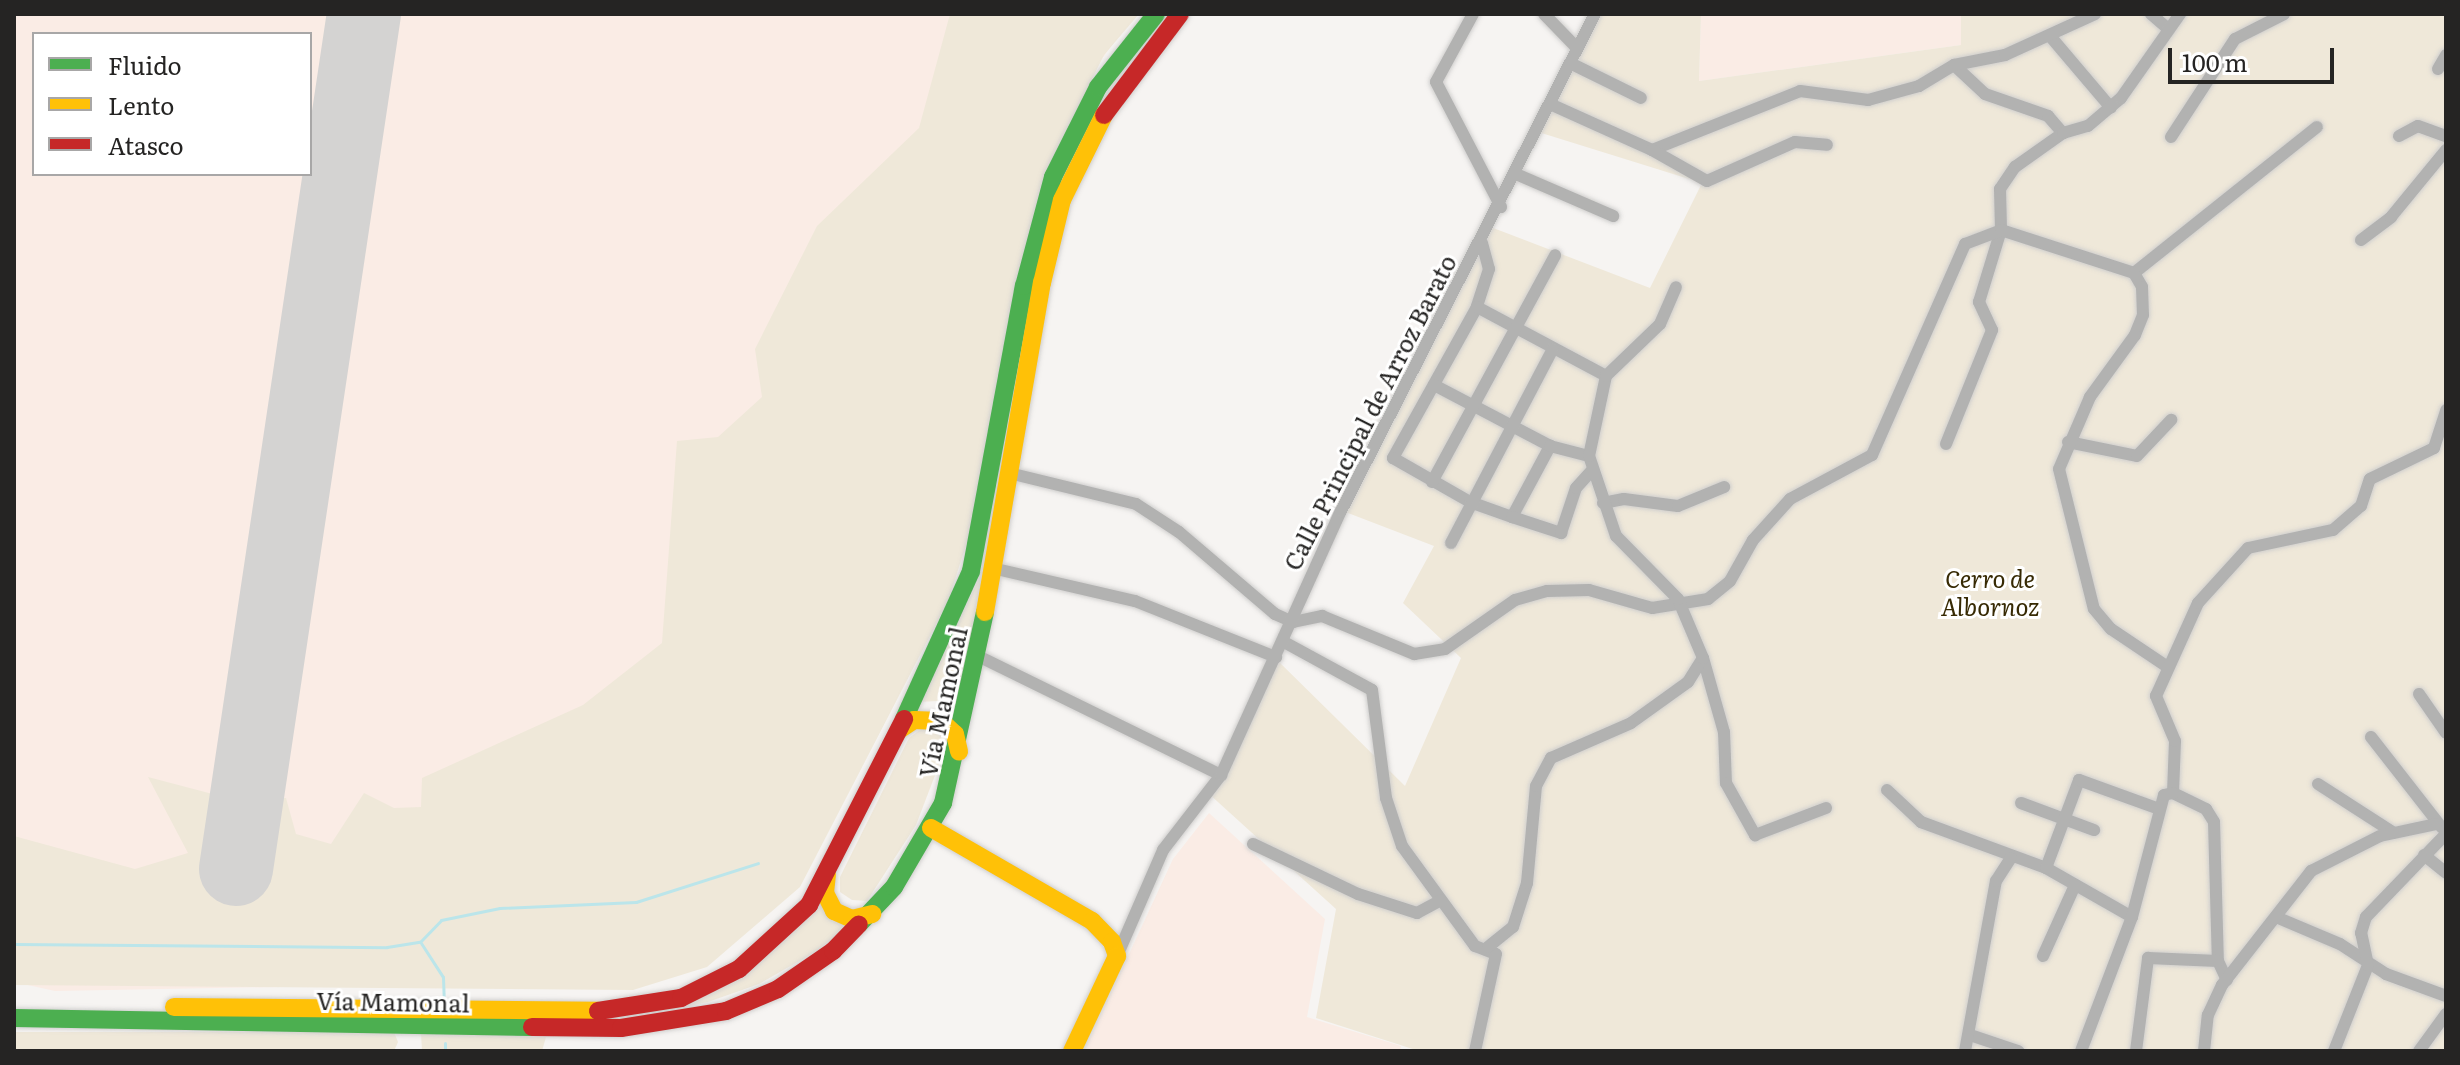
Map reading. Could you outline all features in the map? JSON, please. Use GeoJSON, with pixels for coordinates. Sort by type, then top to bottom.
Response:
{"type":"FeatureCollection","features":[{"type":"Feature","properties":{"kind":"main road","name":"Vía Mamonal"},"geometry":{"type":"LineString","coordinates":[[14,1006],[581,1013],[646,1007],[681,998],[754,959],[809,905],[827,873],[899,730],[971,571],[1045,198],[1098,87],[1156,14]]}},
{"type":"Feature","properties":{"kind":"main road","name":"Vía Mamonal"},"geometry":{"type":"LineString","coordinates":[[14,1018],[584,1028],[684,1022],[778,989],[833,951],[872,914],[931,828],[959,752],[1062,200],[1111,100],[1180,14]]}},
{"type":"Feature","properties":{"kind":"main road"},"geometry":{"type":"LineString","coordinates":[[899,730],[923,718],[941,721],[955,734],[959,752]]}},
{"type":"Feature","properties":{"kind":"main road"},"geometry":{"type":"LineString","coordinates":[[931,828],[1092,921],[1117,956]]}},
{"type":"Feature","properties":{"kind":"main road"},"geometry":{"type":"LineString","coordinates":[[827,873],[825,893],[834,911],[852,919],[872,914]]}},
{"type":"Feature","properties":{"kind":"main road","name":"Calle Principal de Arroz Barato"},"geometry":{"type":"LineString","coordinates":[[1072,1051],[1117,956]]}},
{"type":"Feature","properties":{"kind":"street"},"geometry":{"type":"LineString","coordinates":[[1473,14],[1436,82],[1501,207]]}},
{"type":"Feature","properties":{"kind":"street"},"geometry":{"type":"LineString","coordinates":[[1544,14],[1577,48]]}},
{"type":"Feature","properties":{"kind":"street","name":"Calle Principal de Arroz Barato"},"geometry":{"type":"LineString","coordinates":[[1117,956],[1163,850],[1221,775],[1341,511],[1501,207],[1595,14]]}},
{"type":"Feature","properties":{"kind":"street"},"geometry":{"type":"LineString","coordinates":[[1652,150],[1794,92],[1868,100],[1919,86],[1954,65],[2005,55],[2095,14]]}},
{"type":"Feature","properties":{"kind":"street"},"geometry":{"type":"LineString","coordinates":[[2151,14],[2167,28]]}},
{"type":"Feature","properties":{"kind":"street"},"geometry":{"type":"LineString","coordinates":[[1946,444],[1992,330],[1979,302],[2001,230],[2005,179],[2063,133],[2088,126],[2111,108],[2180,14]]}},
{"type":"Feature","properties":{"kind":"street"},"geometry":{"type":"LineString","coordinates":[[2171,137],[2235,39],[2284,14]]}},
{"type":"Feature","properties":{"kind":"street"},"geometry":{"type":"LineString","coordinates":[[2050,36],[2111,108]]}},
{"type":"Feature","properties":{"kind":"street"},"geometry":{"type":"LineString","coordinates":[[2438,69],[2446,55]]}},
{"type":"Feature","properties":{"kind":"street"},"geometry":{"type":"LineString","coordinates":[[1570,63],[1641,98]]}},
{"type":"Feature","properties":{"kind":"street"},"geometry":{"type":"LineString","coordinates":[[1954,65],[1985,94],[2048,116],[2063,133]]}},
{"type":"Feature","properties":{"kind":"street"},"geometry":{"type":"LineString","coordinates":[[1550,104],[1652,150],[1707,181],[1795,142],[1827,145]]}},
{"type":"Feature","properties":{"kind":"street"},"geometry":{"type":"LineString","coordinates":[[2399,136],[2418,126],[2446,136]]}},
{"type":"Feature","properties":{"kind":"street"},"geometry":{"type":"LineString","coordinates":[[2134,273],[2317,127]]}},
{"type":"Feature","properties":{"kind":"street"},"geometry":{"type":"LineString","coordinates":[[2361,240],[2391,217],[2446,150]]}},
{"type":"Feature","properties":{"kind":"street"},"geometry":{"type":"LineString","coordinates":[[1516,174],[1613,216]]}},
{"type":"Feature","properties":{"kind":"street"},"geometry":{"type":"LineString","coordinates":[[1009,473],[1136,504],[1293,622],[1322,616],[1394,648],[1427,654],[1539,593],[1589,590],[1652,608],[1682,605],[1722,591],[1753,540],[1790,499],[1872,455],[1965,244],[2001,230],[2134,273]]}},
{"type":"Feature","properties":{"kind":"street"},"geometry":{"type":"LineString","coordinates":[[1482,243],[1489,269],[1477,307],[1393,458],[1470,502],[1561,533],[1576,488],[1591,462],[1606,376],[1660,324],[1676,287]]}},
{"type":"Feature","properties":{"kind":"street"},"geometry":{"type":"LineString","coordinates":[[1432,482],[1555,255]]}},
{"type":"Feature","properties":{"kind":"street"},"geometry":{"type":"LineString","coordinates":[[2134,273],[2145,303],[2139,325],[2068,442],[2059,469],[2094,609],[2111,629],[2166,666]]}},
{"type":"Feature","properties":{"kind":"street"},"geometry":{"type":"LineString","coordinates":[[1477,307],[1606,376]]}},
{"type":"Feature","properties":{"kind":"street"},"geometry":{"type":"LineString","coordinates":[[1451,543],[1553,349]]}},
{"type":"Feature","properties":{"kind":"street"},"geometry":{"type":"LineString","coordinates":[[1434,385],[1513,429],[1591,462]]}},
{"type":"Feature","properties":{"kind":"street"},"geometry":{"type":"LineString","coordinates":[[2173,793],[2175,741],[2156,696],[2166,666],[2225,567],[2248,548],[2333,530],[2361,506],[2370,479],[2434,448],[2446,410]]}},
{"type":"Feature","properties":{"kind":"street"},"geometry":{"type":"LineString","coordinates":[[2068,442],[2137,456],[2171,420]]}},
{"type":"Feature","properties":{"kind":"street"},"geometry":{"type":"LineString","coordinates":[[1512,517],[1550,446]]}},
{"type":"Feature","properties":{"kind":"street"},"geometry":{"type":"LineString","coordinates":[[1591,462],[1603,503],[1627,553],[1682,605],[1703,658],[1724,732],[1726,783],[1755,835],[1826,808]]}},
{"type":"Feature","properties":{"kind":"street"},"geometry":{"type":"LineString","coordinates":[[1603,503],[1678,506],[1724,487]]}},
{"type":"Feature","properties":{"kind":"street"},"geometry":{"type":"LineString","coordinates":[[992,568],[1135,601],[1276,657]]}},
{"type":"Feature","properties":{"kind":"street"},"geometry":{"type":"LineString","coordinates":[[1284,642],[1372,690],[1386,798],[1402,846],[1475,946],[1488,947],[1496,954],[1475,1051]]}},
{"type":"Feature","properties":{"kind":"street"},"geometry":{"type":"LineString","coordinates":[[978,656],[1221,775]]}},
{"type":"Feature","properties":{"kind":"street"},"geometry":{"type":"LineString","coordinates":[[1488,947],[1516,919],[1527,883],[1536,786],[1551,758],[1631,723],[1688,682],[1703,658]]}},
{"type":"Feature","properties":{"kind":"street"},"geometry":{"type":"LineString","coordinates":[[2419,694],[2446,733]]}},
{"type":"Feature","properties":{"kind":"street"},"geometry":{"type":"LineString","coordinates":[[2371,737],[2431,808],[2443,829]]}},
{"type":"Feature","properties":{"kind":"street"},"geometry":{"type":"LineString","coordinates":[[2046,868],[2079,780],[2159,809]]}},
{"type":"Feature","properties":{"kind":"street"},"geometry":{"type":"LineString","coordinates":[[2318,784],[2394,833]]}},
{"type":"Feature","properties":{"kind":"street"},"geometry":{"type":"LineString","coordinates":[[1887,790],[1921,822],[2011,858],[2046,868],[2132,917]]}},
{"type":"Feature","properties":{"kind":"street"},"geometry":{"type":"LineString","coordinates":[[2081,1051],[2132,917],[2164,795],[2173,793],[2206,809],[2214,822],[2218,961],[2227,980]]}},
{"type":"Feature","properties":{"kind":"street"},"geometry":{"type":"LineString","coordinates":[[2021,803],[2094,830]]}},
{"type":"Feature","properties":{"kind":"street"},"geometry":{"type":"LineString","coordinates":[[2204,1051],[2208,1015],[2227,980],[2311,871],[2394,833],[2443,829]]}},
{"type":"Feature","properties":{"kind":"street"},"geometry":{"type":"LineString","coordinates":[[2334,1051],[2368,965],[2361,933],[2366,917],[2424,855],[2443,829]]}},
{"type":"Feature","properties":{"kind":"street"},"geometry":{"type":"LineString","coordinates":[[1253,844],[1358,894],[1417,913],[1441,900]]}},
{"type":"Feature","properties":{"kind":"street"},"geometry":{"type":"LineString","coordinates":[[2424,855],[2446,873]]}},
{"type":"Feature","properties":{"kind":"street"},"geometry":{"type":"LineString","coordinates":[[1965,1051],[1996,881],[2011,858]]}},
{"type":"Feature","properties":{"kind":"street"},"geometry":{"type":"LineString","coordinates":[[2043,956],[2075,885]]}},
{"type":"Feature","properties":{"kind":"street"},"geometry":{"type":"LineString","coordinates":[[2276,917],[2340,944],[2368,965],[2446,996]]}},
{"type":"Feature","properties":{"kind":"street"},"geometry":{"type":"LineString","coordinates":[[2136,1051],[2148,958],[2218,961]]}},
{"type":"Feature","properties":{"kind":"street"},"geometry":{"type":"LineString","coordinates":[[2419,1051],[2446,1014]]}},
{"type":"Feature","properties":{"kind":"street"},"geometry":{"type":"LineString","coordinates":[[1970,1035],[2018,1051]]}},
{"type":"Feature","properties":{"kind":"shaded area"},"geometry":{"type":"Polygon","coordinates":[[[14,14],[1134,14],[443,984],[55,991],[14,982],[14,14]]]}},
{"type":"Feature","properties":{"kind":"shaded area"},"geometry":{"type":"Polygon","coordinates":[[[1701,14],[1961,14],[1961,45],[1699,81],[1701,14]]]}},
{"type":"Feature","properties":{"kind":"shaded area"},"geometry":{"type":"Polygon","coordinates":[[[1209,813],[1325,919],[1307,1017],[1401,1046],[1400,1051],[1084,1051],[1173,859],[1209,813]]]}},
{"type":"Feature","properties":{"kind":"green space"},"geometry":{"type":"Polygon","coordinates":[[[950,14],[1139,14],[1104,55],[1044,175],[969,536],[948,601],[800,887],[707,967],[633,990],[14,985],[14,836],[135,869],[188,853],[148,777],[224,797],[286,798],[296,834],[331,844],[364,793],[394,808],[421,807],[422,778],[583,705],[662,643],[677,441],[718,437],[762,397],[755,349],[817,226],[919,128],[950,14]]]}},
{"type":"Feature","properties":{"kind":"green space","name":"Cerro de Albornoz"},"geometry":{"type":"Polygon","coordinates":[[[1592,14],[1701,14],[1699,81],[1961,45],[1961,14],[2446,14],[2446,1051],[1419,1051],[1316,1018],[1336,909],[1208,793],[1275,658],[1405,786],[1461,658],[1403,603],[1434,546],[1335,508],[1488,226],[1650,288],[1702,183],[1535,131],[1592,14]]]}},
{"type":"Feature","properties":{"kind":"green space"},"geometry":{"type":"Polygon","coordinates":[[[986,565],[958,714],[938,701],[918,702],[986,565]]]}},
{"type":"Feature","properties":{"kind":"green space"},"geometry":{"type":"Polygon","coordinates":[[[928,724],[945,733],[947,744],[916,825],[867,901],[852,900],[840,892],[840,877],[909,738],[928,724]]]}},
{"type":"Feature","properties":{"kind":"green space"},"geometry":{"type":"Polygon","coordinates":[[[816,899],[832,921],[849,926],[815,952],[759,984],[708,1002],[617,1020],[707,991],[816,899]]]}},
{"type":"Feature","properties":{"kind":"green space"},"geometry":{"type":"Polygon","coordinates":[[[14,1032],[394,1032],[398,1042],[394,1051],[14,1051],[14,1032]]]}},
{"type":"Feature","properties":{"kind":"green space"},"geometry":{"type":"Polygon","coordinates":[[[421,1033],[546,1037],[542,1051],[422,1051],[421,1033]]]}},
{"type":"Feature","properties":{"kind":"waterway"},"geometry":{"type":"LineString","coordinates":[[14,944],[387,947],[420,942],[441,920],[500,908],[636,902],[758,863]]}},
{"type":"Feature","properties":{"kind":"waterway"},"geometry":{"type":"LineString","coordinates":[[421,943],[443,977],[444,1001]]}},
{"type":"Feature","properties":{"kind":"waterway"},"geometry":{"type":"LineString","coordinates":[[445,1043],[445,1051]]}},
{"type":"Feature","properties":{"kind":"runway"},"geometry":{"type":"LineString","coordinates":[[236,869],[364,14]]}},
{"type":"Feature","properties":{"kind":"traffic: fast"},"geometry":{"type":"LineString","coordinates":[[904,719],[971,571],[1024,286],[1053,177],[1098,87],[1156,14]]}},
{"type":"Feature","properties":{"kind":"traffic: fast"},"geometry":{"type":"LineString","coordinates":[[859,924],[894,887],[943,803],[985,612]]}},
{"type":"Feature","properties":{"kind":"traffic: fast"},"geometry":{"type":"LineString","coordinates":[[14,1018],[532,1027]]}},
{"type":"Feature","properties":{"kind":"traffic: slow"},"geometry":{"type":"LineString","coordinates":[[985,612],[1042,283],[1062,200],[1104,115]]}},
{"type":"Feature","properties":{"kind":"traffic: slow"},"geometry":{"type":"LineString","coordinates":[[899,730],[914,720],[941,721],[955,734],[959,752]]}},
{"type":"Feature","properties":{"kind":"traffic: slow"},"geometry":{"type":"LineString","coordinates":[[931,828],[1092,921],[1112,942],[1117,956],[1072,1051]]}},
{"type":"Feature","properties":{"kind":"traffic: slow"},"geometry":{"type":"LineString","coordinates":[[827,874],[825,893],[834,911],[852,919],[872,914]]}},
{"type":"Feature","properties":{"kind":"traffic: slow"},"geometry":{"type":"LineString","coordinates":[[174,1007],[598,1011]]}},
{"type":"Feature","properties":{"kind":"traffic: jam"},"geometry":{"type":"LineString","coordinates":[[1104,115],[1180,14]]}},
{"type":"Feature","properties":{"kind":"traffic: jam"},"geometry":{"type":"LineString","coordinates":[[598,1011],[681,998],[739,969],[809,905],[904,719]]}},
{"type":"Feature","properties":{"kind":"traffic: jam"},"geometry":{"type":"LineString","coordinates":[[532,1027],[621,1028],[726,1011],[778,989],[833,951],[859,924]]}}]}
